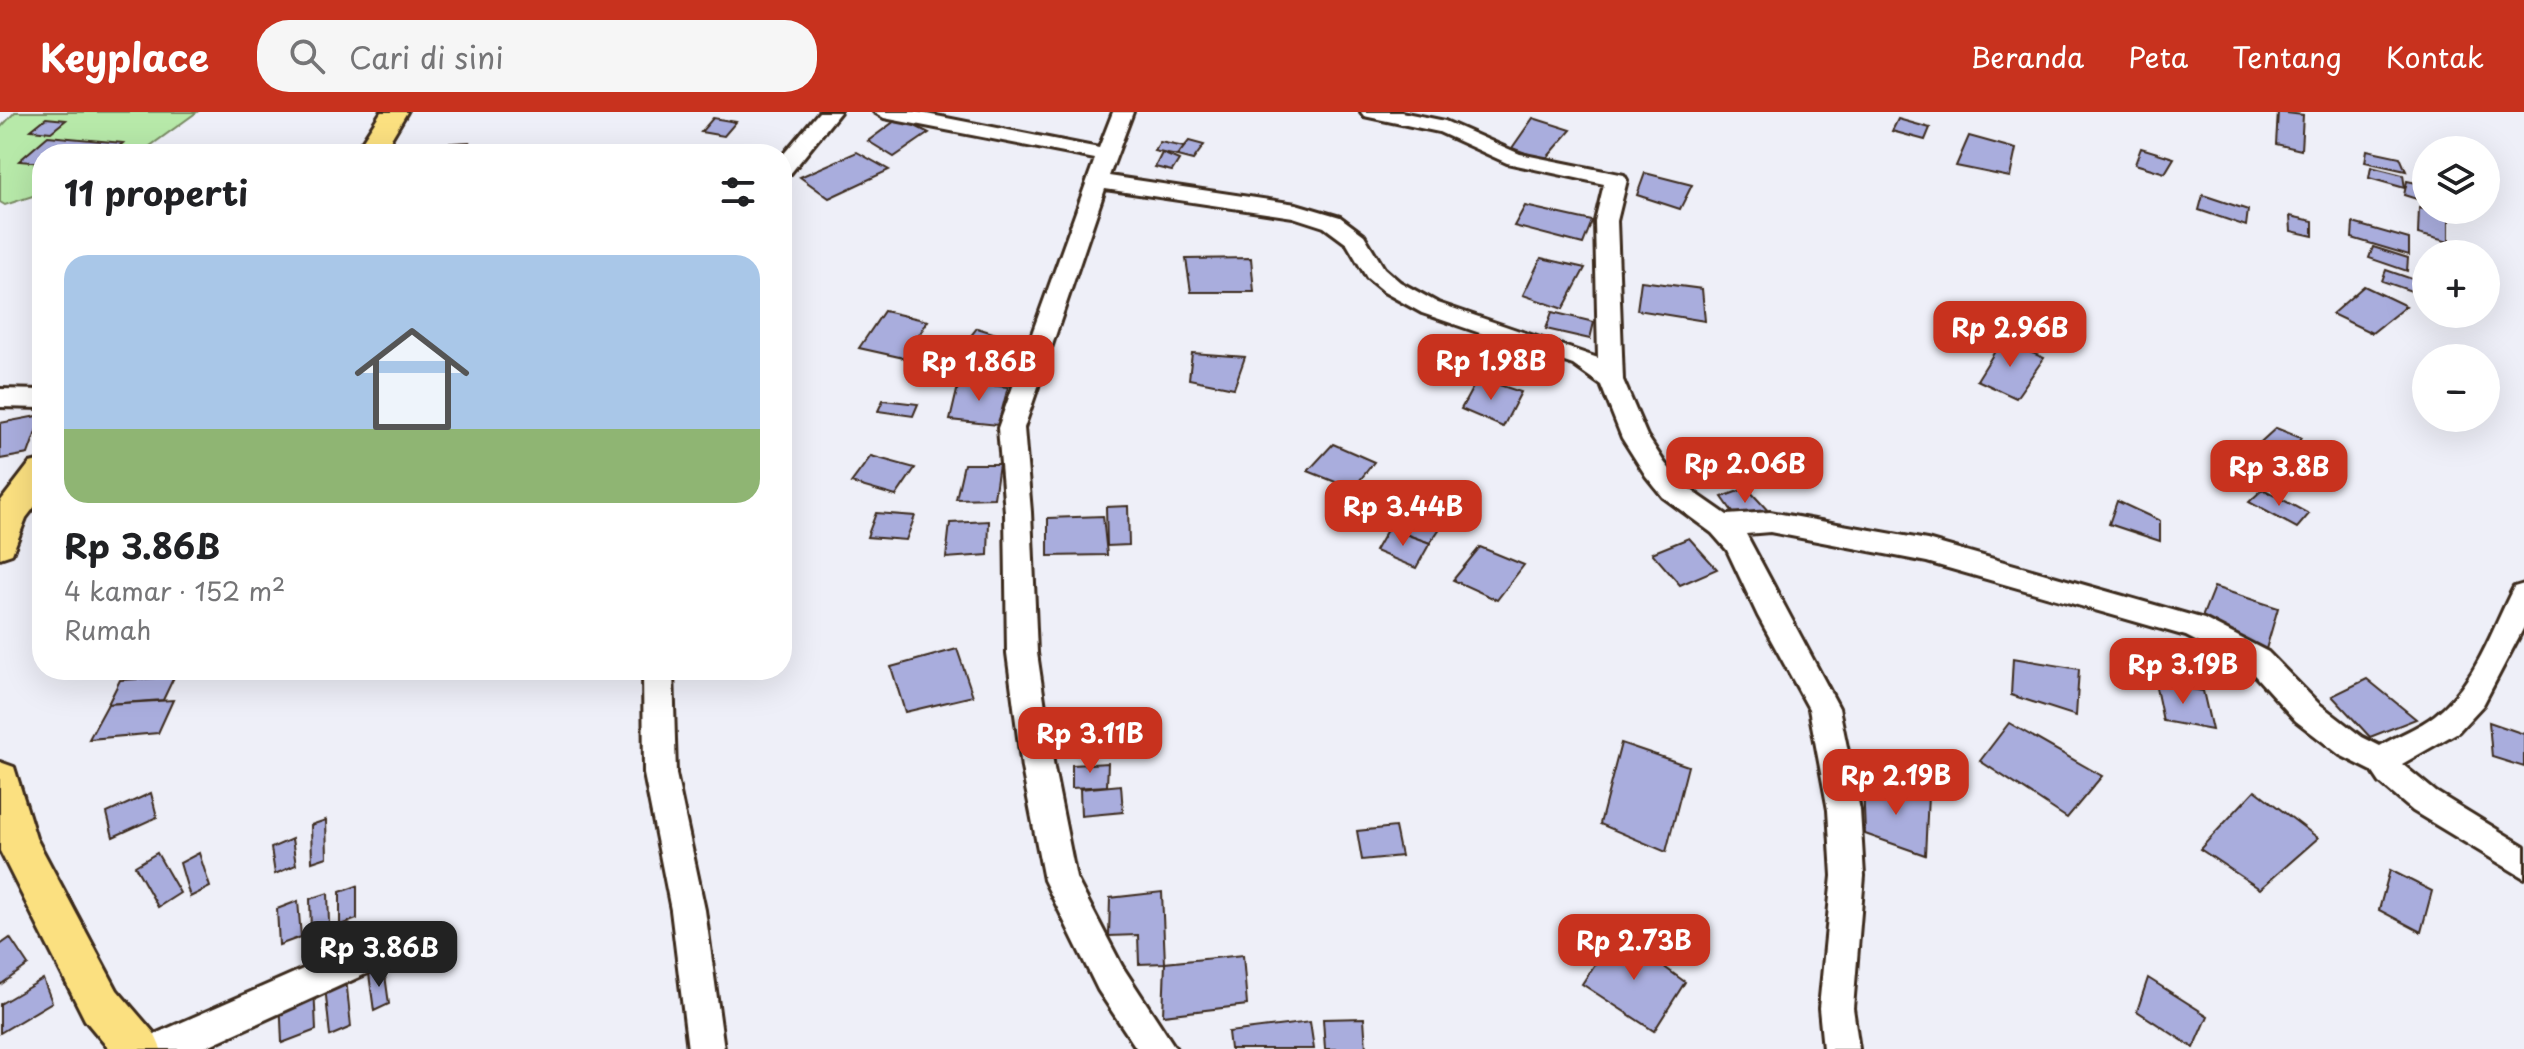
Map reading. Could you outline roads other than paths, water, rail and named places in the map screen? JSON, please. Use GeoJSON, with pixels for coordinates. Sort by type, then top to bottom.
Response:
{"type":"FeatureCollection","features":[{"type":"Feature","properties":{"kind":"main road"},"geometry":{"type":"LineString","coordinates":[[374,144],[394,112]]}},
{"type":"Feature","properties":{"kind":"main road"},"geometry":{"type":"LineString","coordinates":[[0,545],[10,514],[32,485]]}},
{"type":"Feature","properties":{"kind":"main road"},"geometry":{"type":"LineString","coordinates":[[0,779],[16,841],[101,1005],[138,1049]]}},
{"type":"Feature","properties":{"kind":"street"},"geometry":{"type":"LineString","coordinates":[[792,157],[830,112]]}},
{"type":"Feature","properties":{"kind":"street"},"geometry":{"type":"LineString","coordinates":[[884,112],[1101,168],[1296,211],[1332,222],[1356,240],[1375,273],[1392,287],[1442,312],[1582,359],[1611,380]]}},
{"type":"Feature","properties":{"kind":"street"},"geometry":{"type":"LineString","coordinates":[[1123,112],[1011,428],[1018,512],[1022,653],[1038,768],[1060,880],[1110,978],[1158,1049]]}},
{"type":"Feature","properties":{"kind":"street"},"geometry":{"type":"LineString","coordinates":[[1371,112],[1445,127],[1514,159],[1616,180],[1606,221],[1611,380],[1635,438],[1655,469],[1672,490],[1722,526],[1738,544],[1772,616],[1824,708],[1844,810],[1848,876],[1836,1008],[1841,1049]]}},
{"type":"Feature","properties":{"kind":"street"},"geometry":{"type":"LineString","coordinates":[[0,398],[32,399]]}},
{"type":"Feature","properties":{"kind":"street"},"geometry":{"type":"LineString","coordinates":[[1722,526],[1770,522],[1927,551],[2194,627],[2258,660],[2307,712],[2351,746],[2383,762],[2389,773],[2410,792],[2524,863]]}},
{"type":"Feature","properties":{"kind":"street"},"geometry":{"type":"LineString","coordinates":[[2383,762],[2450,721],[2491,665],[2524,595]]}},
{"type":"Feature","properties":{"kind":"street"},"geometry":{"type":"LineString","coordinates":[[658,680],[660,774],[688,910],[706,1049]]}},
{"type":"Feature","properties":{"kind":"street"},"geometry":{"type":"LineString","coordinates":[[161,1049],[367,957]]}}]}
